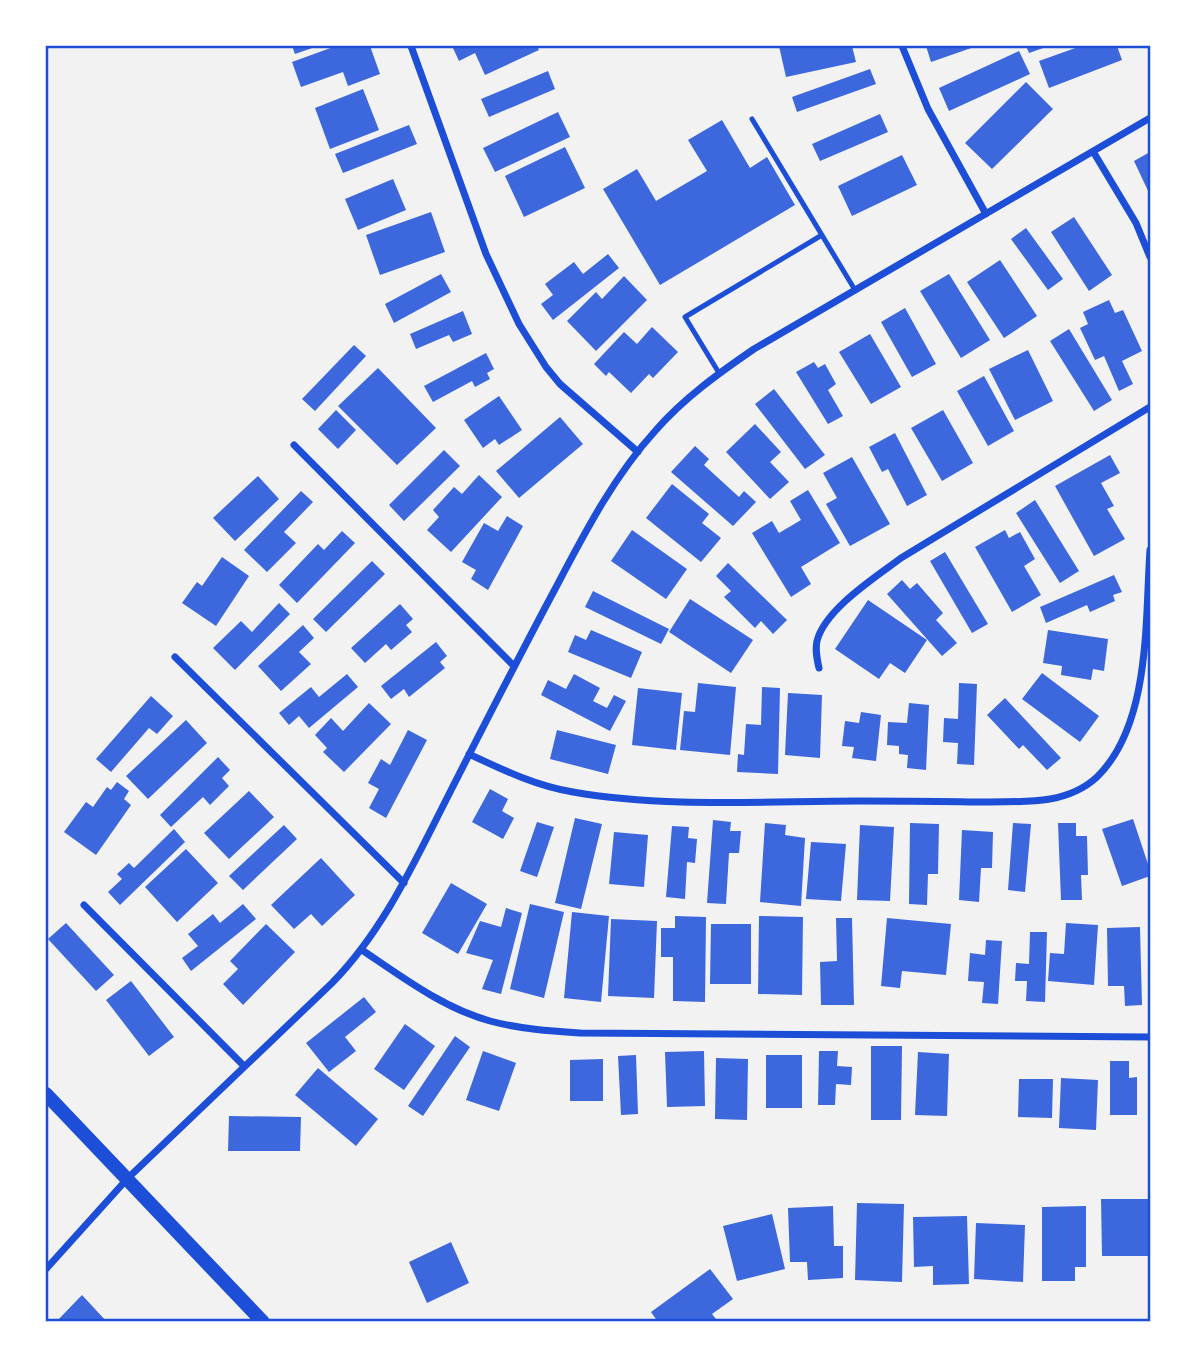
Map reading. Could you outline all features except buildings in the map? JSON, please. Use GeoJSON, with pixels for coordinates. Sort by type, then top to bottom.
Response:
{"type":"FeatureCollection","features":[{"type":"Feature","properties":{"kind":"main road"},"geometry":{"type":"LineString","coordinates":[[46,1094],[262,1321]]}},
{"type":"Feature","properties":{"kind":"street"},"geometry":{"type":"LineString","coordinates":[[411,46],[486,254],[519,324],[560,384],[638,452]]}},
{"type":"Feature","properties":{"kind":"street"},"geometry":{"type":"LineString","coordinates":[[902,46],[928,109],[986,214]]}},
{"type":"Feature","properties":{"kind":"street"},"geometry":{"type":"LineString","coordinates":[[46,1269],[128,1178],[332,983],[362,950],[404,883],[582,538],[638,452],[670,414],[719,373],[754,349],[1150,118]]}},
{"type":"Feature","properties":{"kind":"street"},"geometry":{"type":"LineString","coordinates":[[1094,153],[1136,223],[1150,257]]}},
{"type":"Feature","properties":{"kind":"street"},"geometry":{"type":"LineString","coordinates":[[819,668],[816,646],[822,629],[847,601],[871,580],[901,558],[1150,407]]}},
{"type":"Feature","properties":{"kind":"street"},"geometry":{"type":"LineString","coordinates":[[294,445],[514,666]]}},
{"type":"Feature","properties":{"kind":"street"},"geometry":{"type":"LineString","coordinates":[[469,754],[513,775],[550,787],[625,798],[999,802],[1060,797],[1081,789],[1102,771],[1116,754],[1128,725],[1142,660],[1150,550]]}},
{"type":"Feature","properties":{"kind":"street"},"geometry":{"type":"LineString","coordinates":[[175,657],[404,883]]}},
{"type":"Feature","properties":{"kind":"street"},"geometry":{"type":"LineString","coordinates":[[84,905],[244,1066]]}},
{"type":"Feature","properties":{"kind":"street"},"geometry":{"type":"LineString","coordinates":[[362,950],[407,981],[468,1014],[491,1021],[544,1030],[582,1033],[1150,1037]]}},
{"type":"Feature","properties":{"kind":"lane"},"geometry":{"type":"LineString","coordinates":[[752,119],[855,290]]}},
{"type":"Feature","properties":{"kind":"lane"},"geometry":{"type":"LineString","coordinates":[[719,373],[685,317],[822,235]]}}]}
